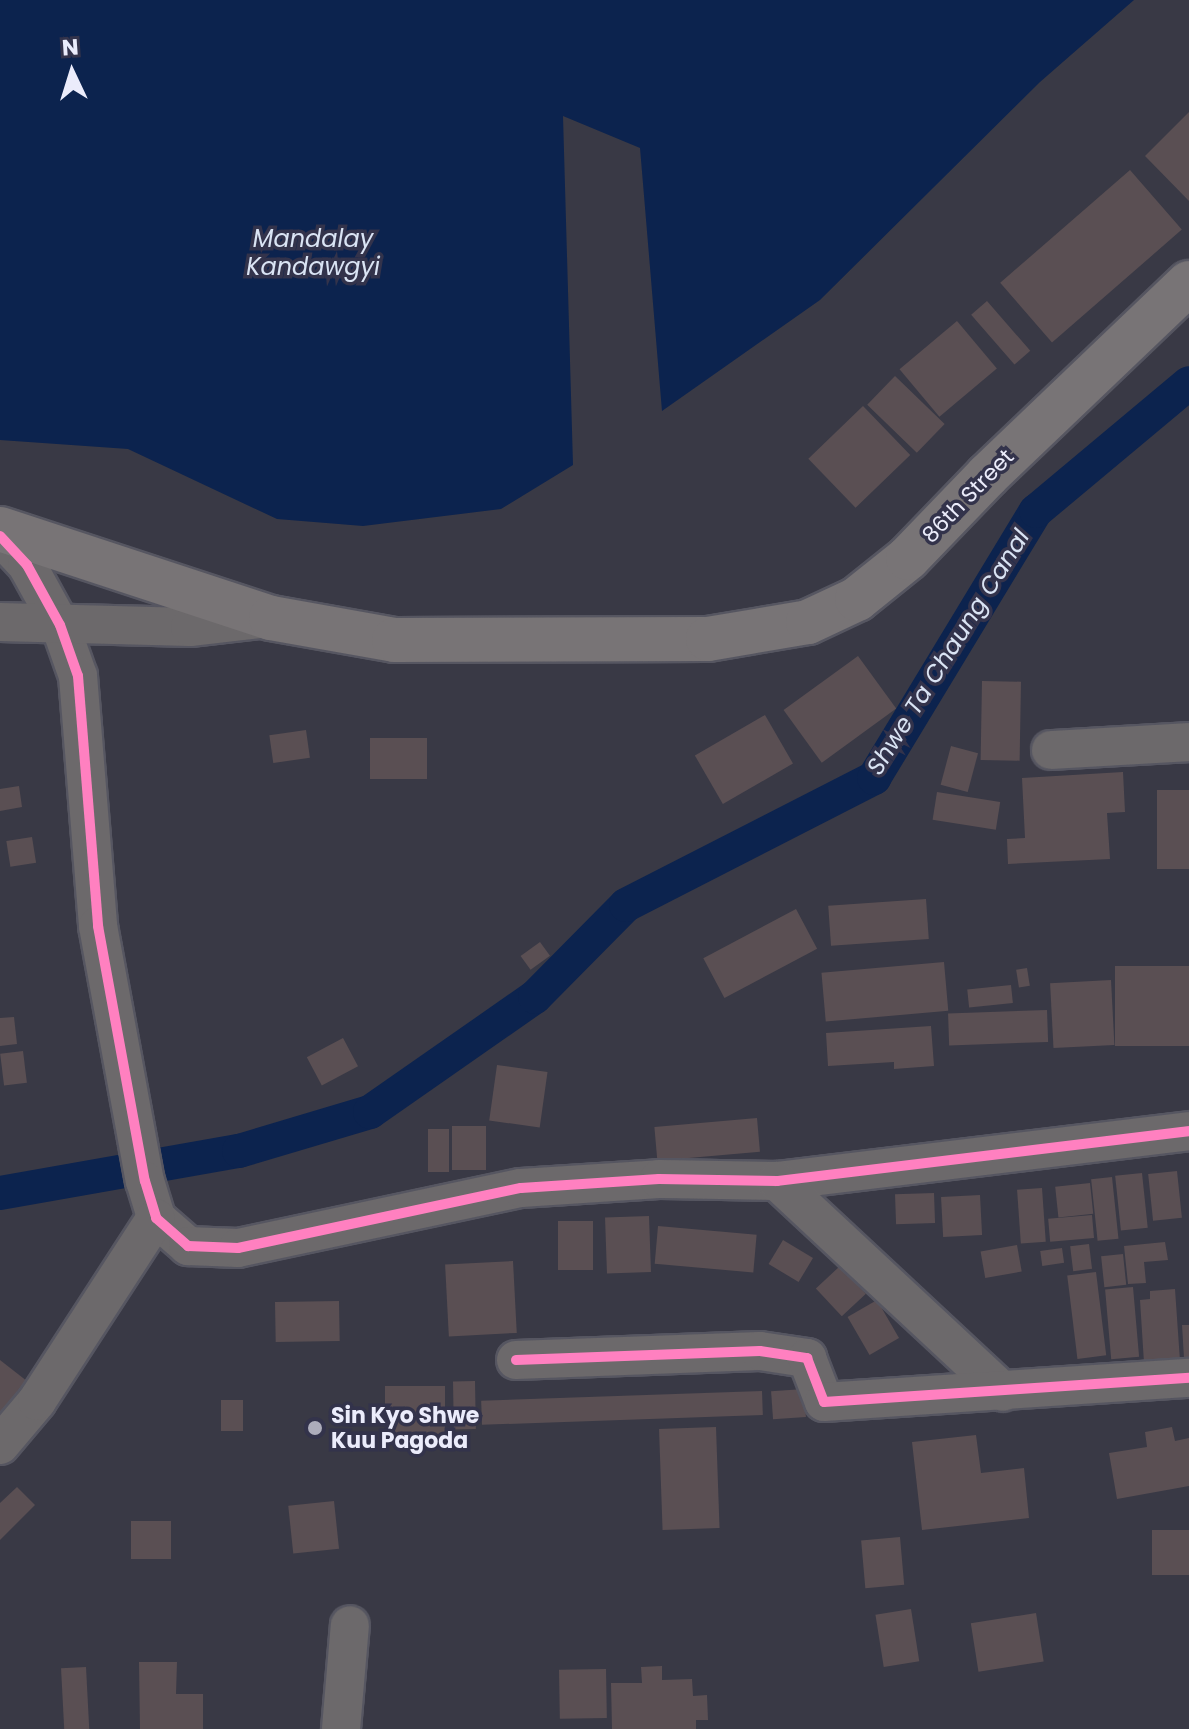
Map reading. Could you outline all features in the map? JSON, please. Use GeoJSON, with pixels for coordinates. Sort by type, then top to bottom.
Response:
{"type":"FeatureCollection","features":[{"type":"Feature","properties":{"kind":"main road","name":"86th Street"},"geometry":{"type":"LineString","coordinates":[[0,529],[271,618],[394,640],[708,639],[808,622],[857,599],[908,558],[999,464],[1189,283]]}},
{"type":"Feature","properties":{"kind":"street"},"geometry":{"type":"LineString","coordinates":[[0,536],[27,565],[60,625],[78,676],[98,926],[145,1181],[156,1218],[188,1246],[238,1248],[521,1188],[659,1179],[777,1181],[1189,1131]]}},
{"type":"Feature","properties":{"kind":"street"},"geometry":{"type":"LineString","coordinates":[[0,622],[190,627],[271,618]]}},
{"type":"Feature","properties":{"kind":"street"},"geometry":{"type":"LineString","coordinates":[[1051,750],[1189,742]]}},
{"type":"Feature","properties":{"kind":"street"},"geometry":{"type":"LineString","coordinates":[[777,1181],[1003,1392]]}},
{"type":"Feature","properties":{"kind":"street"},"geometry":{"type":"LineString","coordinates":[[0,1445],[37,1401],[156,1218]]}},
{"type":"Feature","properties":{"kind":"street"},"geometry":{"type":"LineString","coordinates":[[516,1360],[760,1351],[807,1358],[824,1402],[1189,1378]]}},
{"type":"Feature","properties":{"kind":"street"},"geometry":{"type":"LineString","coordinates":[[341,1729],[350,1625]]}},
{"type":"Feature","properties":{"kind":"water","name":"Mandalay Kandawgyi"},"geometry":{"type":"Polygon","coordinates":[[[0,0],[1134,0],[1040,82],[820,300],[662,411],[640,148],[563,116],[573,465],[501,509],[363,526],[277,519],[128,449],[0,440],[0,0]]]}},
{"type":"Feature","properties":{"kind":"building"},"geometry":{"type":"Polygon","coordinates":[[[1189,112],[1189,201],[1145,156],[1189,112]]]}},
{"type":"Feature","properties":{"kind":"building"},"geometry":{"type":"Polygon","coordinates":[[[1130,170],[1182,230],[1052,342],[1000,283],[1130,170]]]}},
{"type":"Feature","properties":{"kind":"building"},"geometry":{"type":"Polygon","coordinates":[[[987,301],[1030,351],[1014,365],[971,315],[987,301]]]}},
{"type":"Feature","properties":{"kind":"building"},"geometry":{"type":"Polygon","coordinates":[[[957,321],[997,368],[939,417],[900,369],[957,321]]]}},
{"type":"Feature","properties":{"kind":"building"},"geometry":{"type":"Polygon","coordinates":[[[895,376],[945,424],[917,453],[867,405],[895,376]]]}},
{"type":"Feature","properties":{"kind":"building"},"geometry":{"type":"Polygon","coordinates":[[[863,406],[910,455],[856,508],[808,459],[863,406]]]}},
{"type":"Feature","properties":{"kind":"building"},"geometry":{"type":"Polygon","coordinates":[[[858,656],[896,709],[822,763],[784,710],[858,656]]]}},
{"type":"Feature","properties":{"kind":"building"},"geometry":{"type":"Polygon","coordinates":[[[982,681],[1021,682],[1020,761],[981,760],[982,681]]]}},
{"type":"Feature","properties":{"kind":"building"},"geometry":{"type":"Polygon","coordinates":[[[765,715],[793,763],[723,804],[695,756],[765,715]]]}},
{"type":"Feature","properties":{"kind":"building"},"geometry":{"type":"Polygon","coordinates":[[[306,730],[310,758],[273,763],[269,735],[306,730]]]}},
{"type":"Feature","properties":{"kind":"building"},"geometry":{"type":"Polygon","coordinates":[[[370,738],[427,738],[427,779],[370,779],[370,738]]]}},
{"type":"Feature","properties":{"kind":"building"},"geometry":{"type":"Polygon","coordinates":[[[951,746],[978,753],[968,792],[941,785],[951,746]]]}},
{"type":"Feature","properties":{"kind":"building"},"geometry":{"type":"Polygon","coordinates":[[[1123,772],[1125,812],[1107,813],[1110,859],[1008,864],[1007,839],[1025,838],[1022,778],[1123,772]]]}},
{"type":"Feature","properties":{"kind":"building"},"geometry":{"type":"Polygon","coordinates":[[[19,786],[22,807],[0,811],[0,789],[19,786]]]}},
{"type":"Feature","properties":{"kind":"building"},"geometry":{"type":"Polygon","coordinates":[[[1157,790],[1189,790],[1189,869],[1157,869],[1157,790]]]}},
{"type":"Feature","properties":{"kind":"building"},"geometry":{"type":"Polygon","coordinates":[[[937,792],[1000,802],[996,830],[933,820],[937,792]]]}},
{"type":"Feature","properties":{"kind":"building"},"geometry":{"type":"Polygon","coordinates":[[[32,837],[36,863],[10,867],[6,841],[32,837]]]}},
{"type":"Feature","properties":{"kind":"building"},"geometry":{"type":"Polygon","coordinates":[[[926,899],[929,939],[831,946],[828,906],[926,899]]]}},
{"type":"Feature","properties":{"kind":"building"},"geometry":{"type":"Polygon","coordinates":[[[796,909],[817,949],[724,998],[703,958],[796,909]]]}},
{"type":"Feature","properties":{"kind":"building"},"geometry":{"type":"Polygon","coordinates":[[[540,942],[550,956],[531,970],[521,956],[540,942]]]}},
{"type":"Feature","properties":{"kind":"building"},"geometry":{"type":"Polygon","coordinates":[[[944,962],[948,1011],[826,1022],[821,973],[944,962]]]}},
{"type":"Feature","properties":{"kind":"building"},"geometry":{"type":"Polygon","coordinates":[[[1115,966],[1189,966],[1189,1046],[1115,1046],[1115,966]]]}},
{"type":"Feature","properties":{"kind":"building"},"geometry":{"type":"Polygon","coordinates":[[[1027,968],[1030,986],[1019,987],[1016,970],[1027,968]]]}},
{"type":"Feature","properties":{"kind":"building"},"geometry":{"type":"Polygon","coordinates":[[[1111,980],[1114,1045],[1053,1048],[1050,983],[1111,980]]]}},
{"type":"Feature","properties":{"kind":"building"},"geometry":{"type":"Polygon","coordinates":[[[1011,985],[1013,1003],[969,1008],[967,990],[1011,985]]]}},
{"type":"Feature","properties":{"kind":"building"},"geometry":{"type":"Polygon","coordinates":[[[1047,1010],[1048,1042],[949,1045],[948,1013],[1047,1010]]]}},
{"type":"Feature","properties":{"kind":"building"},"geometry":{"type":"Polygon","coordinates":[[[14,1017],[17,1044],[0,1046],[0,1018],[14,1017]]]}},
{"type":"Feature","properties":{"kind":"building"},"geometry":{"type":"Polygon","coordinates":[[[931,1026],[934,1066],[894,1069],[894,1062],[828,1066],[826,1033],[931,1026]]]}},
{"type":"Feature","properties":{"kind":"building"},"geometry":{"type":"Polygon","coordinates":[[[343,1038],[358,1066],[322,1086],[307,1057],[343,1038]]]}},
{"type":"Feature","properties":{"kind":"building"},"geometry":{"type":"Polygon","coordinates":[[[23,1051],[27,1083],[4,1086],[0,1054],[23,1051]]]}},
{"type":"Feature","properties":{"kind":"building"},"geometry":{"type":"Polygon","coordinates":[[[497,1065],[548,1072],[540,1128],[489,1120],[497,1065]]]}},
{"type":"Feature","properties":{"kind":"building"},"geometry":{"type":"Polygon","coordinates":[[[757,1118],[760,1152],[657,1161],[654,1127],[757,1118]]]}},
{"type":"Feature","properties":{"kind":"building"},"geometry":{"type":"Polygon","coordinates":[[[452,1126],[486,1126],[486,1170],[452,1170],[452,1126]]]}},
{"type":"Feature","properties":{"kind":"building"},"geometry":{"type":"Polygon","coordinates":[[[428,1129],[449,1129],[449,1172],[428,1172],[428,1129]]]}},
{"type":"Feature","properties":{"kind":"building"},"geometry":{"type":"Polygon","coordinates":[[[1177,1171],[1182,1218],[1153,1221],[1148,1174],[1177,1171]]]}},
{"type":"Feature","properties":{"kind":"building"},"geometry":{"type":"Polygon","coordinates":[[[1142,1173],[1148,1228],[1121,1231],[1115,1176],[1142,1173]]]}},
{"type":"Feature","properties":{"kind":"building"},"geometry":{"type":"Polygon","coordinates":[[[1112,1177],[1118,1239],[1098,1241],[1091,1179],[1112,1177]]]}},
{"type":"Feature","properties":{"kind":"building"},"geometry":{"type":"Polygon","coordinates":[[[1090,1183],[1093,1214],[1058,1217],[1055,1187],[1090,1183]]]}},
{"type":"Feature","properties":{"kind":"building"},"geometry":{"type":"Polygon","coordinates":[[[1042,1188],[1046,1242],[1021,1244],[1017,1190],[1042,1188]]]}},
{"type":"Feature","properties":{"kind":"building"},"geometry":{"type":"Polygon","coordinates":[[[934,1193],[935,1223],[896,1224],[895,1194],[934,1193]]]}},
{"type":"Feature","properties":{"kind":"building"},"geometry":{"type":"Polygon","coordinates":[[[980,1195],[982,1235],[943,1237],[941,1197],[980,1195]]]}},
{"type":"Feature","properties":{"kind":"building"},"geometry":{"type":"Polygon","coordinates":[[[1092,1215],[1094,1238],[1050,1242],[1048,1219],[1092,1215]]]}},
{"type":"Feature","properties":{"kind":"building"},"geometry":{"type":"Polygon","coordinates":[[[649,1216],[651,1272],[607,1274],[605,1218],[649,1216]]]}},
{"type":"Feature","properties":{"kind":"building"},"geometry":{"type":"Polygon","coordinates":[[[558,1221],[593,1221],[593,1270],[558,1270],[558,1221]]]}},
{"type":"Feature","properties":{"kind":"building"},"geometry":{"type":"Polygon","coordinates":[[[658,1226],[757,1235],[753,1272],[655,1264],[658,1226]]]}},
{"type":"Feature","properties":{"kind":"building"},"geometry":{"type":"Polygon","coordinates":[[[783,1240],[813,1258],[799,1282],[769,1264],[783,1240]]]}},
{"type":"Feature","properties":{"kind":"building"},"geometry":{"type":"Polygon","coordinates":[[[1165,1242],[1168,1260],[1144,1262],[1146,1283],[1128,1284],[1124,1246],[1165,1242]]]}},
{"type":"Feature","properties":{"kind":"building"},"geometry":{"type":"Polygon","coordinates":[[[1089,1244],[1092,1269],[1073,1271],[1070,1246],[1089,1244]]]}},
{"type":"Feature","properties":{"kind":"building"},"geometry":{"type":"Polygon","coordinates":[[[1017,1245],[1022,1272],[985,1278],[981,1251],[1017,1245]]]}},
{"type":"Feature","properties":{"kind":"building"},"geometry":{"type":"Polygon","coordinates":[[[1062,1248],[1064,1263],[1042,1266],[1040,1251],[1062,1248]]]}},
{"type":"Feature","properties":{"kind":"building"},"geometry":{"type":"Polygon","coordinates":[[[1123,1254],[1126,1285],[1104,1287],[1101,1256],[1123,1254]]]}},
{"type":"Feature","properties":{"kind":"building"},"geometry":{"type":"Polygon","coordinates":[[[513,1261],[517,1333],[449,1336],[445,1265],[513,1261]]]}},
{"type":"Feature","properties":{"kind":"building"},"geometry":{"type":"Polygon","coordinates":[[[840,1266],[866,1294],[842,1316],[816,1289],[840,1266]]]}},
{"type":"Feature","properties":{"kind":"building"},"geometry":{"type":"Polygon","coordinates":[[[1096,1272],[1106,1355],[1077,1359],[1067,1276],[1096,1272]]]}},
{"type":"Feature","properties":{"kind":"building"},"geometry":{"type":"Polygon","coordinates":[[[1133,1287],[1139,1357],[1111,1359],[1105,1289],[1133,1287]]]}},
{"type":"Feature","properties":{"kind":"building"},"geometry":{"type":"Polygon","coordinates":[[[1175,1289],[1180,1361],[1144,1363],[1140,1300],[1150,1299],[1150,1291],[1175,1289]]]}},
{"type":"Feature","properties":{"kind":"building"},"geometry":{"type":"Polygon","coordinates":[[[877,1300],[899,1338],[870,1355],[848,1317],[877,1300]]]}},
{"type":"Feature","properties":{"kind":"building"},"geometry":{"type":"Polygon","coordinates":[[[339,1301],[340,1341],[276,1342],[275,1302],[339,1301]]]}},
{"type":"Feature","properties":{"kind":"building"},"geometry":{"type":"Polygon","coordinates":[[[1182,1325],[1189,1325],[1189,1358],[1184,1358],[1182,1325]]]}},
{"type":"Feature","properties":{"kind":"building"},"geometry":{"type":"Polygon","coordinates":[[[0,1360],[32,1385],[0,1417],[0,1360]]]}},
{"type":"Feature","properties":{"kind":"building"},"geometry":{"type":"Polygon","coordinates":[[[453,1381],[475,1381],[476,1429],[454,1429],[453,1381]]]}},
{"type":"Feature","properties":{"kind":"building"},"geometry":{"type":"Polygon","coordinates":[[[385,1386],[445,1386],[445,1441],[385,1441],[385,1386]]]}},
{"type":"Feature","properties":{"kind":"building"},"geometry":{"type":"Polygon","coordinates":[[[804,1389],[806,1417],[773,1419],[771,1391],[804,1389]]]}},
{"type":"Feature","properties":{"kind":"building"},"geometry":{"type":"Polygon","coordinates":[[[762,1391],[763,1415],[482,1425],[481,1401],[762,1391]]]}},
{"type":"Feature","properties":{"kind":"building"},"geometry":{"type":"Polygon","coordinates":[[[221,1400],[243,1400],[243,1431],[221,1431],[221,1400]]]}},
{"type":"Feature","properties":{"kind":"building"},"geometry":{"type":"Polygon","coordinates":[[[716,1427],[720,1528],[663,1530],[659,1429],[716,1427]]]}},
{"type":"Feature","properties":{"kind":"building"},"geometry":{"type":"Polygon","coordinates":[[[1172,1427],[1175,1441],[1189,1438],[1189,1486],[1117,1499],[1109,1453],[1147,1447],[1145,1432],[1172,1427]]]}},
{"type":"Feature","properties":{"kind":"building"},"geometry":{"type":"Polygon","coordinates":[[[976,1435],[981,1473],[1024,1468],[1029,1518],[922,1530],[912,1442],[976,1435]]]}},
{"type":"Feature","properties":{"kind":"building"},"geometry":{"type":"Polygon","coordinates":[[[17,1487],[35,1505],[0,1540],[0,1503],[17,1487]]]}},
{"type":"Feature","properties":{"kind":"building"},"geometry":{"type":"Polygon","coordinates":[[[334,1501],[339,1549],[293,1554],[288,1506],[334,1501]]]}},
{"type":"Feature","properties":{"kind":"building"},"geometry":{"type":"Polygon","coordinates":[[[131,1521],[171,1521],[171,1559],[131,1559],[131,1521]]]}},
{"type":"Feature","properties":{"kind":"building"},"geometry":{"type":"Polygon","coordinates":[[[1152,1530],[1189,1530],[1189,1575],[1152,1575],[1152,1530]]]}},
{"type":"Feature","properties":{"kind":"building"},"geometry":{"type":"Polygon","coordinates":[[[900,1537],[904,1585],[865,1588],[861,1540],[900,1537]]]}},
{"type":"Feature","properties":{"kind":"building"},"geometry":{"type":"Polygon","coordinates":[[[911,1609],[919,1661],[884,1667],[875,1615],[911,1609]]]}},
{"type":"Feature","properties":{"kind":"building"},"geometry":{"type":"Polygon","coordinates":[[[1036,1613],[1044,1661],[978,1672],[971,1623],[1036,1613]]]}},
{"type":"Feature","properties":{"kind":"building"},"geometry":{"type":"Polygon","coordinates":[[[139,1662],[177,1662],[176,1694],[203,1694],[203,1729],[140,1729],[139,1662]]]}},
{"type":"Feature","properties":{"kind":"building"},"geometry":{"type":"Polygon","coordinates":[[[662,1666],[662,1680],[692,1679],[693,1696],[707,1695],[708,1720],[696,1720],[696,1729],[612,1729],[611,1683],[642,1683],[641,1667],[662,1666]]]}},
{"type":"Feature","properties":{"kind":"building"},"geometry":{"type":"Polygon","coordinates":[[[86,1667],[89,1729],[64,1729],[61,1668],[86,1667]]]}},
{"type":"Feature","properties":{"kind":"building"},"geometry":{"type":"Polygon","coordinates":[[[606,1669],[607,1718],[560,1719],[559,1670],[606,1669]]]}},
{"type":"Feature","properties":{"kind":"waterway","name":"Shwe Ta Chaung Canal"},"geometry":{"type":"LineString","coordinates":[[0,1193],[239,1151],[370,1112],[535,997],[626,905],[874,778],[1036,511],[1189,383]]}},
{"type":"Feature","properties":{"kind":"cycle path"},"geometry":{"type":"LineString","coordinates":[[0,536],[27,565],[60,625],[78,676],[98,926],[145,1181],[156,1218],[188,1246],[238,1248],[521,1188],[659,1179],[777,1181],[1189,1131]]}},
{"type":"Feature","properties":{"kind":"cycle path"},"geometry":{"type":"LineString","coordinates":[[516,1360],[760,1351],[807,1358],[824,1402],[1189,1378]]}},
{"type":"Feature","properties":{"kind":"place","name":"Sin Kyo Shwe Kuu Pagoda"},"geometry":{"type":"Point","coordinates":[315,1428]}}]}
